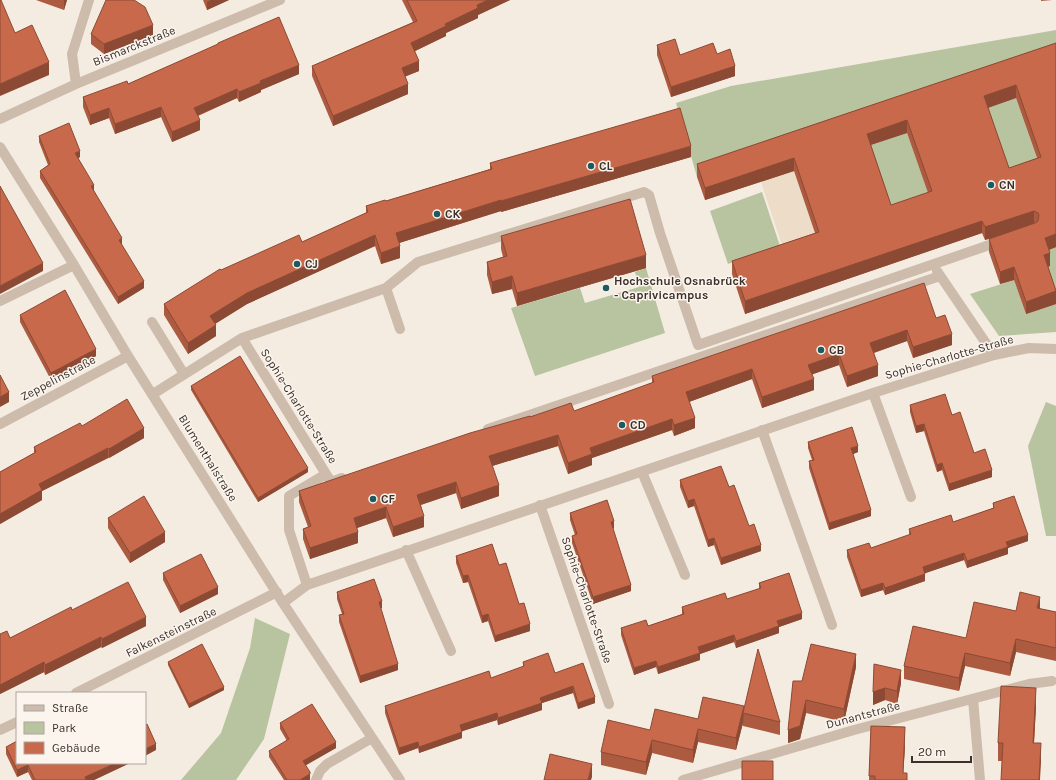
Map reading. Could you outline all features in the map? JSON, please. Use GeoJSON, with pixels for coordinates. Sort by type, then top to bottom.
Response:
{"type":"FeatureCollection","features":[{"type":"Feature","properties":{"kind":"street"},"geometry":{"type":"LineString","coordinates":[[76,84],[72,54],[89,0]]}},
{"type":"Feature","properties":{"kind":"street","name":"Bismarckstraße"},"geometry":{"type":"LineString","coordinates":[[0,119],[76,84],[280,0]]}},
{"type":"Feature","properties":{"kind":"street","name":"Blumenthalstraße"},"geometry":{"type":"LineString","coordinates":[[0,147],[74,265],[128,356],[283,603],[400,780]]}},
{"type":"Feature","properties":{"kind":"street"},"geometry":{"type":"LineString","coordinates":[[153,394],[242,338],[386,288],[418,262],[644,192],[649,195],[660,233],[698,345],[1011,237]]}},
{"type":"Feature","properties":{"kind":"street"},"geometry":{"type":"LineString","coordinates":[[933,264],[994,355]]}},
{"type":"Feature","properties":{"kind":"street"},"geometry":{"type":"LineString","coordinates":[[0,301],[74,265]]}},
{"type":"Feature","properties":{"kind":"street"},"geometry":{"type":"LineString","coordinates":[[477,432],[940,276]]}},
{"type":"Feature","properties":{"kind":"street"},"geometry":{"type":"LineString","coordinates":[[386,288],[400,329]]}},
{"type":"Feature","properties":{"kind":"street"},"geometry":{"type":"LineString","coordinates":[[152,322],[184,374]]}},
{"type":"Feature","properties":{"kind":"street","name":"Sophie-Charlotte-Straße"},"geometry":{"type":"LineString","coordinates":[[242,338],[326,474],[289,496],[288,530],[308,585]]}},
{"type":"Feature","properties":{"kind":"street","name":"Sophie-Charlotte-Straße"},"geometry":{"type":"LineString","coordinates":[[283,603],[308,585],[406,550],[642,472],[873,393],[994,355],[1029,348],[1056,349]]}},
{"type":"Feature","properties":{"kind":"street","name":"Zeppelinstraße"},"geometry":{"type":"LineString","coordinates":[[0,424],[128,356]]}},
{"type":"Feature","properties":{"kind":"street","name":"Sophie-Charlotte-Straße"},"geometry":{"type":"LineString","coordinates":[[873,393],[911,497]]}},
{"type":"Feature","properties":{"kind":"street"},"geometry":{"type":"LineString","coordinates":[[762,430],[832,625]]}},
{"type":"Feature","properties":{"kind":"street"},"geometry":{"type":"LineString","coordinates":[[642,472],[685,575]]}},
{"type":"Feature","properties":{"kind":"street"},"geometry":{"type":"LineString","coordinates":[[326,474],[331,482],[352,474]]}},
{"type":"Feature","properties":{"kind":"street","name":"Sophie-Charlotte-Straße"},"geometry":{"type":"LineString","coordinates":[[540,505],[609,704]]}},
{"type":"Feature","properties":{"kind":"street"},"geometry":{"type":"LineString","coordinates":[[406,550],[451,651]]}},
{"type":"Feature","properties":{"kind":"street","name":"Falkensteinstraße"},"geometry":{"type":"LineString","coordinates":[[78,692],[228,618],[277,592]]}},
{"type":"Feature","properties":{"kind":"street","name":"Dunantstraße"},"geometry":{"type":"LineString","coordinates":[[683,780],[854,730],[1029,684],[1052,681]]}},
{"type":"Feature","properties":{"kind":"street"},"geometry":{"type":"LineString","coordinates":[[973,699],[980,780]]}},
{"type":"Feature","properties":{"kind":"street"},"geometry":{"type":"LineString","coordinates":[[0,730],[16,722]]}},
{"type":"Feature","properties":{"kind":"street"},"geometry":{"type":"LineString","coordinates":[[316,780],[320,772],[327,764],[372,738]]}},
{"type":"Feature","properties":{"kind":"green space"},"geometry":{"type":"Polygon","coordinates":[[[1056,30],[1056,55],[697,177],[676,103],[731,86],[1056,30]]]}},
{"type":"Feature","properties":{"kind":"green space"},"geometry":{"type":"Polygon","coordinates":[[[1016,98],[1041,170],[1009,181],[984,109],[1016,98]]]}},
{"type":"Feature","properties":{"kind":"green space"},"geometry":{"type":"Polygon","coordinates":[[[907,133],[932,204],[891,218],[867,146],[907,133]]]}},
{"type":"Feature","properties":{"kind":"green space"},"geometry":{"type":"Polygon","coordinates":[[[762,192],[780,246],[728,264],[710,211],[762,192]]]}},
{"type":"Feature","properties":{"kind":"green space"},"geometry":{"type":"Polygon","coordinates":[[[1056,238],[1056,302],[1044,268],[1050,266],[1042,243],[1056,238]]]}},
{"type":"Feature","properties":{"kind":"green space"},"geometry":{"type":"Polygon","coordinates":[[[646,268],[665,333],[535,376],[511,308],[580,288],[585,303],[639,287],[635,272],[646,268]]]}},
{"type":"Feature","properties":{"kind":"green space"},"geometry":{"type":"Polygon","coordinates":[[[1014,280],[1026,314],[1056,304],[1056,332],[999,336],[970,294],[1014,280]]]}},
{"type":"Feature","properties":{"kind":"green space"},"geometry":{"type":"Polygon","coordinates":[[[1046,402],[1056,406],[1056,536],[1046,536],[1028,446],[1046,402]]]}},
{"type":"Feature","properties":{"kind":"green space"},"geometry":{"type":"Polygon","coordinates":[[[255,618],[290,634],[264,739],[236,780],[181,780],[221,733],[250,648],[255,618]]]}},
{"type":"Feature","properties":{"kind":"shaded area"},"geometry":{"type":"Polygon","coordinates":[[[794,171],[819,245],[784,251],[761,182],[794,171]]]}},
{"type":"Feature","properties":{"kind":"building"},"geometry":{"type":"Polygon","coordinates":[[[0,0],[15,33],[32,25],[49,62],[0,84],[0,0]]]}},
{"type":"Feature","properties":{"kind":"building"},"geometry":{"type":"Polygon","coordinates":[[[106,0],[134,0],[145,7],[153,25],[104,44],[91,34],[106,0]]]}},
{"type":"Feature","properties":{"kind":"building"},"geometry":{"type":"Polygon","coordinates":[[[407,0],[488,0],[477,5],[478,8],[445,24],[446,26],[411,43],[419,61],[402,68],[408,84],[333,116],[312,66],[417,21],[407,0]]]}},
{"type":"Feature","properties":{"kind":"building"},"geometry":{"type":"Polygon","coordinates":[[[279,17],[299,65],[260,81],[261,83],[239,92],[237,89],[194,108],[200,120],[172,132],[161,107],[115,124],[109,108],[90,115],[83,97],[127,81],[128,84],[279,17]]]}},
{"type":"Feature","properties":{"kind":"building"},"geometry":{"type":"Polygon","coordinates":[[[675,39],[680,55],[713,43],[717,54],[730,49],[735,66],[671,87],[657,45],[675,39]]]}},
{"type":"Feature","properties":{"kind":"building","name":"CN"},"geometry":{"type":"Polygon","coordinates":[[[1056,43],[1056,234],[1045,238],[1050,253],[1044,255],[1056,291],[1026,302],[1014,267],[1000,272],[989,239],[1035,223],[1038,221],[1039,215],[1034,211],[985,227],[982,221],[745,301],[732,261],[819,232],[794,158],[705,188],[697,164],[1056,43]],[[1016,85],[984,96],[1009,168],[1041,157],[1016,85]],[[907,120],[867,134],[891,205],[932,191],[907,120]]]}},
{"type":"Feature","properties":{"kind":"building"},"geometry":{"type":"Polygon","coordinates":[[[680,108],[691,146],[501,200],[396,233],[400,246],[381,253],[375,235],[247,293],[210,316],[216,325],[188,343],[164,304],[220,269],[221,270],[299,235],[302,242],[368,212],[366,206],[492,169],[490,163],[680,108]]]}},
{"type":"Feature","properties":{"kind":"building"},"geometry":{"type":"Polygon","coordinates":[[[69,123],[80,151],[75,153],[94,185],[91,186],[122,238],[119,240],[144,281],[118,297],[40,171],[50,164],[39,136],[69,123]]]}},
{"type":"Feature","properties":{"kind":"building"},"geometry":{"type":"Polygon","coordinates":[[[0,186],[43,263],[0,286],[0,186]]]}},
{"type":"Feature","properties":{"kind":"building"},"geometry":{"type":"Polygon","coordinates":[[[630,199],[646,255],[517,293],[512,276],[492,282],[487,262],[507,256],[501,236],[630,199]]]}},
{"type":"Feature","properties":{"kind":"building"},"geometry":{"type":"Polygon","coordinates":[[[924,283],[936,318],[945,315],[952,334],[913,347],[907,330],[870,343],[878,365],[847,376],[839,354],[808,365],[814,379],[762,397],[752,369],[686,392],[695,418],[674,425],[672,419],[590,448],[592,454],[568,463],[558,435],[489,456],[499,485],[461,498],[456,482],[417,495],[424,516],[393,527],[386,507],[354,518],[358,532],[310,548],[303,529],[311,526],[299,491],[470,433],[530,417],[571,403],[574,411],[654,382],[652,376],[924,283]]]}},
{"type":"Feature","properties":{"kind":"building"},"geometry":{"type":"Polygon","coordinates":[[[65,290],[96,349],[51,373],[20,315],[65,290]]]}},
{"type":"Feature","properties":{"kind":"building"},"geometry":{"type":"Polygon","coordinates":[[[240,356],[308,468],[258,498],[191,386],[240,356]]]}},
{"type":"Feature","properties":{"kind":"building"},"geometry":{"type":"Polygon","coordinates":[[[0,375],[9,392],[0,397],[0,375]]]}},
{"type":"Feature","properties":{"kind":"building"},"geometry":{"type":"Polygon","coordinates":[[[945,394],[952,415],[960,412],[974,453],[985,449],[992,470],[949,484],[942,463],[937,465],[924,424],[916,426],[910,405],[945,394]]]}},
{"type":"Feature","properties":{"kind":"building"},"geometry":{"type":"Polygon","coordinates":[[[127,399],[144,428],[109,449],[108,448],[39,484],[42,490],[0,514],[0,472],[36,452],[34,447],[80,423],[82,426],[127,399]]]}},
{"type":"Feature","properties":{"kind":"building"},"geometry":{"type":"Polygon","coordinates":[[[852,427],[858,446],[851,448],[871,510],[829,523],[809,461],[814,460],[808,442],[852,427]]]}},
{"type":"Feature","properties":{"kind":"building"},"geometry":{"type":"Polygon","coordinates":[[[721,466],[729,487],[734,485],[749,526],[754,524],[761,545],[721,558],[714,538],[708,540],[694,499],[688,501],[680,480],[721,466]]]}},
{"type":"Feature","properties":{"kind":"building"},"geometry":{"type":"Polygon","coordinates":[[[144,496],[165,532],[130,553],[108,518],[144,496]]]}},
{"type":"Feature","properties":{"kind":"building"},"geometry":{"type":"Polygon","coordinates":[[[1014,496],[1028,535],[1006,542],[1008,547],[967,561],[964,553],[923,567],[925,574],[885,588],[883,583],[861,590],[847,550],[869,543],[871,548],[911,534],[909,529],[951,515],[953,522],[994,508],[993,503],[1014,496]]]}},
{"type":"Feature","properties":{"kind":"building"},"geometry":{"type":"Polygon","coordinates":[[[607,500],[614,521],[611,522],[631,585],[593,597],[572,536],[577,534],[570,513],[607,500]]]}},
{"type":"Feature","properties":{"kind":"building"},"geometry":{"type":"Polygon","coordinates":[[[492,544],[499,565],[506,563],[519,604],[524,603],[530,624],[495,636],[488,614],[482,616],[468,575],[463,576],[456,556],[492,544]]]}},
{"type":"Feature","properties":{"kind":"building"},"geometry":{"type":"Polygon","coordinates":[[[201,554],[218,587],[180,606],[163,573],[201,554]]]}},
{"type":"Feature","properties":{"kind":"building"},"geometry":{"type":"Polygon","coordinates":[[[789,573],[802,613],[777,621],[779,626],[736,641],[734,635],[698,647],[700,653],[658,667],[656,661],[634,668],[621,628],[646,620],[648,626],[684,614],[682,607],[725,593],[727,599],[761,588],[759,583],[789,573]]]}},
{"type":"Feature","properties":{"kind":"building"},"geometry":{"type":"Polygon","coordinates":[[[374,579],[382,601],[379,602],[398,664],[360,676],[339,615],[344,614],[337,592],[374,579]]]}},
{"type":"Feature","properties":{"kind":"building"},"geometry":{"type":"Polygon","coordinates":[[[128,582],[146,617],[102,639],[101,637],[45,665],[44,662],[0,685],[0,634],[7,631],[10,638],[71,607],[72,610],[128,582]]]}},
{"type":"Feature","properties":{"kind":"building"},"geometry":{"type":"Polygon","coordinates":[[[1020,592],[1040,597],[1037,608],[1056,612],[1056,648],[1016,639],[1010,663],[965,653],[959,678],[904,666],[913,626],[966,638],[974,602],[1016,611],[1020,592]]]}},
{"type":"Feature","properties":{"kind":"building"},"geometry":{"type":"Polygon","coordinates":[[[202,644],[224,687],[189,704],[168,662],[202,644]]]}},
{"type":"Feature","properties":{"kind":"building"},"geometry":{"type":"Polygon","coordinates":[[[811,644],[856,654],[844,709],[806,700],[800,726],[788,730],[793,681],[802,681],[811,644]]]}},
{"type":"Feature","properties":{"kind":"building"},"geometry":{"type":"Polygon","coordinates":[[[758,649],[780,722],[743,713],[758,649]]]}},
{"type":"Feature","properties":{"kind":"building"},"geometry":{"type":"Polygon","coordinates":[[[548,653],[555,673],[583,663],[595,697],[578,703],[573,686],[540,698],[542,703],[498,718],[497,713],[460,725],[462,732],[419,747],[418,742],[399,748],[385,706],[489,671],[491,678],[524,666],[523,662],[548,653]]]}},
{"type":"Feature","properties":{"kind":"building"},"geometry":{"type":"Polygon","coordinates":[[[874,664],[901,670],[897,691],[885,688],[873,692],[874,664]]]}},
{"type":"Feature","properties":{"kind":"building"},"geometry":{"type":"Polygon","coordinates":[[[1001,686],[1036,688],[1033,743],[1041,743],[1039,780],[1001,780],[1003,743],[998,743],[1001,686]]]}},
{"type":"Feature","properties":{"kind":"building"},"geometry":{"type":"Polygon","coordinates":[[[703,697],[744,706],[736,738],[698,729],[693,750],[652,740],[646,762],[601,752],[608,720],[650,730],[655,709],[698,719],[703,697]]]}},
{"type":"Feature","properties":{"kind":"building"},"geometry":{"type":"Polygon","coordinates":[[[312,704],[336,742],[303,761],[310,774],[300,780],[287,780],[269,751],[289,739],[280,723],[312,704]]]}},
{"type":"Feature","properties":{"kind":"building"},"geometry":{"type":"Polygon","coordinates":[[[146,724],[156,744],[146,749],[146,724]]]}},
{"type":"Feature","properties":{"kind":"building"},"geometry":{"type":"Polygon","coordinates":[[[871,726],[905,727],[903,773],[907,773],[907,780],[875,780],[875,776],[869,776],[871,726]]]}},
{"type":"Feature","properties":{"kind":"building"},"geometry":{"type":"Polygon","coordinates":[[[16,742],[16,764],[114,764],[85,777],[85,780],[35,780],[28,765],[17,770],[6,747],[16,742]]]}},
{"type":"Feature","properties":{"kind":"building"},"geometry":{"type":"Polygon","coordinates":[[[550,754],[592,764],[588,780],[544,780],[550,754]]]}},
{"type":"Feature","properties":{"kind":"building"},"geometry":{"type":"Polygon","coordinates":[[[742,761],[773,761],[773,780],[742,780],[742,761]]]}},
{"type":"Feature","properties":{"kind":"place","name":"CL"},"geometry":{"type":"Point","coordinates":[591,166]}},
{"type":"Feature","properties":{"kind":"place","name":"CN"},"geometry":{"type":"Point","coordinates":[991,185]}},
{"type":"Feature","properties":{"kind":"place","name":"CK"},"geometry":{"type":"Point","coordinates":[437,214]}},
{"type":"Feature","properties":{"kind":"place","name":"CJ"},"geometry":{"type":"Point","coordinates":[297,264]}},
{"type":"Feature","properties":{"kind":"place","name":"Hochschule Osnabrück - Caprivicampus"},"geometry":{"type":"Point","coordinates":[606,288]}},
{"type":"Feature","properties":{"kind":"place","name":"CB"},"geometry":{"type":"Point","coordinates":[821,350]}},
{"type":"Feature","properties":{"kind":"place","name":"CD"},"geometry":{"type":"Point","coordinates":[622,425]}},
{"type":"Feature","properties":{"kind":"place","name":"CF"},"geometry":{"type":"Point","coordinates":[373,499]}}]}
